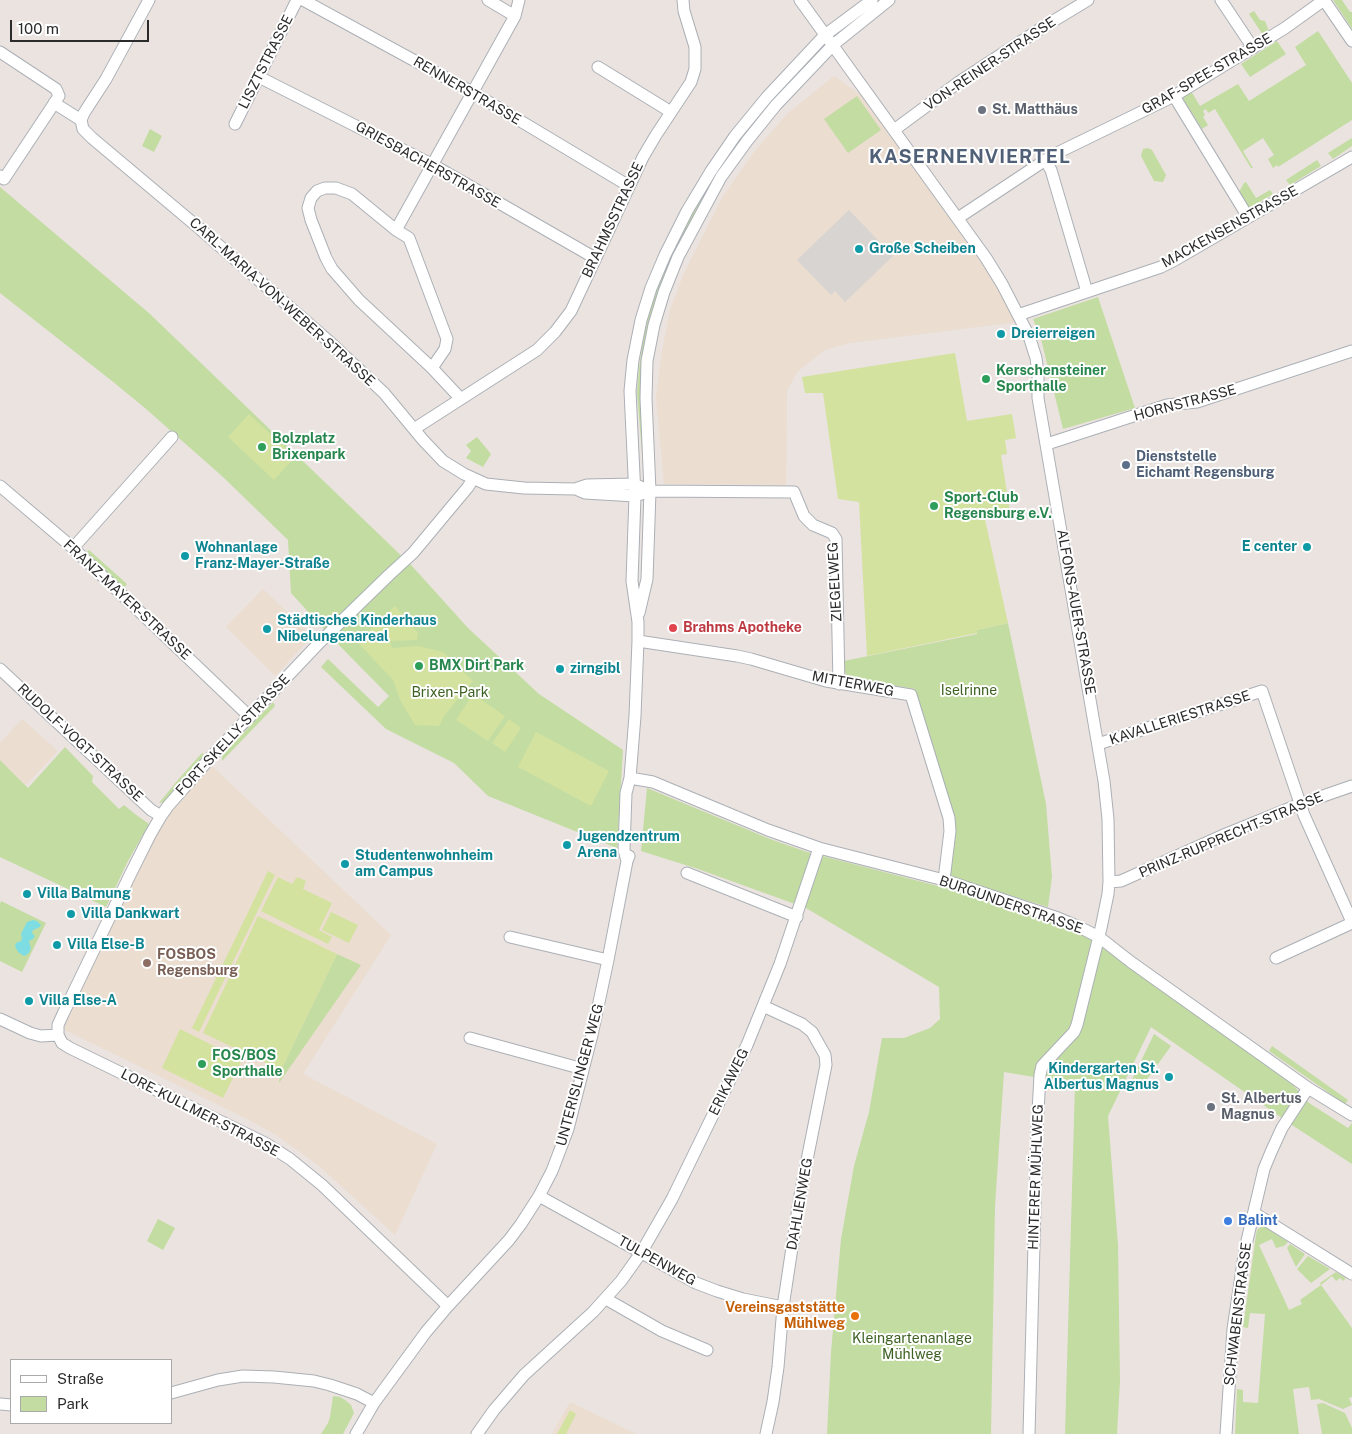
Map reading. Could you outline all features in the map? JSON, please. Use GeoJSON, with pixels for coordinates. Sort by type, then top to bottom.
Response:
{"type":"FeatureCollection","features":[{"type":"Feature","properties":{"kind":"street"},"geometry":{"type":"LineString","coordinates":[[81,120],[106,79],[149,0]]}},
{"type":"Feature","properties":{"kind":"street","name":"LISZTSTRASSE"},"geometry":{"type":"LineString","coordinates":[[235,124],[297,0]]}},
{"type":"Feature","properties":{"kind":"street","name":"RENNERSTRASSE"},"geometry":{"type":"LineString","coordinates":[[304,0],[472,92],[629,186]]}},
{"type":"Feature","properties":{"kind":"street"},"geometry":{"type":"LineString","coordinates":[[488,0],[515,16]]}},
{"type":"Feature","properties":{"kind":"street"},"geometry":{"type":"LineString","coordinates":[[396,230],[515,16],[519,0]]}},
{"type":"Feature","properties":{"kind":"street","name":"BRAHMSSTRASSE"},"geometry":{"type":"LineString","coordinates":[[414,429],[528,357],[555,332],[571,311],[643,157],[691,82],[695,69],[695,47],[684,11],[683,0]]}},
{"type":"Feature","properties":{"kind":"street","name":"ALFONS-AUER-STRASSE"},"geometry":{"type":"LineString","coordinates":[[800,0],[986,258],[1029,336],[1036,358],[1038,398],[1098,744],[1108,819],[1109,882],[1099,937]]}},
{"type":"Feature","properties":{"kind":"street"},"geometry":{"type":"LineString","coordinates":[[638,622],[632,581],[634,490],[630,391],[640,320],[651,288],[687,211],[735,136],[767,97],[825,35],[872,0]]}},
{"type":"Feature","properties":{"kind":"street"},"geometry":{"type":"LineString","coordinates":[[638,622],[646,579],[650,491],[646,398],[647,361],[654,326],[664,292],[678,257],[721,177],[782,98],[833,45],[889,0]]}},
{"type":"Feature","properties":{"kind":"street","name":"VON-REINER-STRASSE"},"geometry":{"type":"LineString","coordinates":[[894,130],[958,82],[1088,0]]}},
{"type":"Feature","properties":{"kind":"street"},"geometry":{"type":"LineString","coordinates":[[1221,0],[1253,48]]}},
{"type":"Feature","properties":{"kind":"street"},"geometry":{"type":"LineString","coordinates":[[1324,0],[1352,41]]}},
{"type":"Feature","properties":{"kind":"street","name":"GRAF-SPEE-STRASSE"},"geometry":{"type":"LineString","coordinates":[[958,218],[1053,155],[1174,96],[1285,28],[1324,0]]}},
{"type":"Feature","properties":{"kind":"street"},"geometry":{"type":"LineString","coordinates":[[0,52],[56,89],[59,96],[4,179],[0,176]]}},
{"type":"Feature","properties":{"kind":"street"},"geometry":{"type":"LineString","coordinates":[[598,67],[671,112]]}},
{"type":"Feature","properties":{"kind":"street","name":"GRIESBACHERSTRASSE"},"geometry":{"type":"LineString","coordinates":[[259,76],[433,165],[595,258]]}},
{"type":"Feature","properties":{"kind":"street"},"geometry":{"type":"LineString","coordinates":[[1174,96],[1248,217]]}},
{"type":"Feature","properties":{"kind":"street","name":"CARL-MARIA-VON-WEBER-STRASSE"},"geometry":{"type":"LineString","coordinates":[[54,103],[81,120],[83,129],[92,138],[205,233],[332,344],[384,393],[443,461],[473,479],[486,484],[505,487],[575,489],[586,493],[634,490]]}},
{"type":"Feature","properties":{"kind":"street","name":"MACKENSENSTRASSE"},"geometry":{"type":"LineString","coordinates":[[1018,315],[1161,267],[1352,157]]}},
{"type":"Feature","properties":{"kind":"street"},"geometry":{"type":"LineString","coordinates":[[1045,160],[1051,170],[1087,292]]}},
{"type":"Feature","properties":{"kind":"street"},"geometry":{"type":"LineString","coordinates":[[432,368],[445,349],[447,339],[409,238],[396,230],[346,190],[325,188],[317,191],[311,198],[308,208],[311,220],[332,269],[359,300],[432,368],[460,399]]}},
{"type":"Feature","properties":{"kind":"street","name":"HORNSTRASSE"},"geometry":{"type":"LineString","coordinates":[[1046,444],[1167,406],[1196,402],[1352,351]]}},
{"type":"Feature","properties":{"kind":"street"},"geometry":{"type":"LineString","coordinates":[[73,548],[172,437]]}},
{"type":"Feature","properties":{"kind":"street","name":"FORT-SKELLY-STRASSE"},"geometry":{"type":"LineString","coordinates":[[58,1035],[58,1025],[62,1014],[160,816],[180,791],[320,642],[413,553],[473,479]]}},
{"type":"Feature","properties":{"kind":"street","name":"FRANZ-MAYER-STRASSE"},"geometry":{"type":"LineString","coordinates":[[0,486],[73,548],[250,716]]}},
{"type":"Feature","properties":{"kind":"street"},"geometry":{"type":"LineString","coordinates":[[634,490],[650,491]]}},
{"type":"Feature","properties":{"kind":"street","name":"ZIEGELWEG"},"geometry":{"type":"LineString","coordinates":[[650,491],[794,492],[804,516],[813,525],[832,533],[836,539],[838,684]]}},
{"type":"Feature","properties":{"kind":"street","name":"UNTERISLINGER WEG"},"geometry":{"type":"LineString","coordinates":[[356,1434],[374,1403],[426,1332],[509,1240],[521,1224],[552,1171],[564,1140],[583,1069],[608,960],[626,861],[631,850],[634,794],[630,778],[637,690],[638,622]]}},
{"type":"Feature","properties":{"kind":"street","name":"MITTERWEG"},"geometry":{"type":"LineString","coordinates":[[638,641],[751,659],[838,684],[911,695],[948,818],[950,831],[944,880]]}},
{"type":"Feature","properties":{"kind":"street","name":"RUDOLF-VOGT-STRASSE"},"geometry":{"type":"LineString","coordinates":[[0,668],[160,816]]}},
{"type":"Feature","properties":{"kind":"street","name":"KAVALLERIESTRASSE"},"geometry":{"type":"LineString","coordinates":[[1098,744],[1262,691],[1300,804]]}},
{"type":"Feature","properties":{"kind":"street","name":"BURGUNDERSTRASSE"},"geometry":{"type":"LineString","coordinates":[[630,778],[653,782],[768,830],[819,848],[944,880],[1058,918],[1099,937],[1131,962],[1308,1088],[1351,1112]]}},
{"type":"Feature","properties":{"kind":"street","name":"PRINZ-RUPPRECHT-STRASSE"},"geometry":{"type":"LineString","coordinates":[[1109,882],[1121,881],[1226,834],[1300,804],[1352,786]]}},
{"type":"Feature","properties":{"kind":"street"},"geometry":{"type":"LineString","coordinates":[[1276,958],[1352,922],[1300,804]]}},
{"type":"Feature","properties":{"kind":"street","name":"ERIKAWEG"},"geometry":{"type":"LineString","coordinates":[[477,1434],[494,1410],[524,1375],[606,1299],[641,1253],[672,1199],[747,1045],[797,916],[819,848]]}},
{"type":"Feature","properties":{"kind":"street"},"geometry":{"type":"LineString","coordinates":[[687,873],[797,916]]}},
{"type":"Feature","properties":{"kind":"street"},"geometry":{"type":"LineString","coordinates":[[510,937],[608,960]]}},
{"type":"Feature","properties":{"kind":"street","name":"HINTERER MÜHLWEG"},"geometry":{"type":"LineString","coordinates":[[1029,1434],[1036,1140],[1040,1075],[1042,1066],[1074,1032],[1077,1025],[1099,937]]}},
{"type":"Feature","properties":{"kind":"street","name":"DAHLIENWEG"},"geometry":{"type":"LineString","coordinates":[[763,1006],[802,1024],[812,1032],[825,1055],[826,1065],[800,1195],[783,1307],[778,1367],[766,1434]]}},
{"type":"Feature","properties":{"kind":"street"},"geometry":{"type":"LineString","coordinates":[[0,1019],[30,1033],[41,1036],[58,1035]]}},
{"type":"Feature","properties":{"kind":"street","name":"LORE-KULLMER-STRASSE"},"geometry":{"type":"LineString","coordinates":[[58,1035],[62,1043],[70,1048],[265,1143],[290,1159],[322,1184],[448,1306]]}},
{"type":"Feature","properties":{"kind":"street"},"geometry":{"type":"LineString","coordinates":[[470,1038],[583,1069]]}},
{"type":"Feature","properties":{"kind":"street","name":"SCHWABENSTRASSE"},"geometry":{"type":"LineString","coordinates":[[1226,1434],[1226,1414],[1237,1299],[1244,1249],[1270,1152],[1282,1128],[1308,1088]]}},
{"type":"Feature","properties":{"kind":"street","name":"TULPENWEG"},"geometry":{"type":"LineString","coordinates":[[539,1196],[696,1283],[743,1299],[783,1307]]}},
{"type":"Feature","properties":{"kind":"street"},"geometry":{"type":"LineString","coordinates":[[1254,1213],[1352,1274]]}},
{"type":"Feature","properties":{"kind":"street"},"geometry":{"type":"LineString","coordinates":[[606,1299],[662,1331],[707,1350]]}},
{"type":"Feature","properties":{"kind":"street"},"geometry":{"type":"LineString","coordinates":[[172,1393],[218,1380],[243,1376],[274,1377],[330,1385],[358,1394],[374,1403]]}},
{"type":"Feature","properties":{"kind":"shaded area"},"geometry":{"type":"Polygon","coordinates":[[[834,76],[861,95],[1003,293],[1017,322],[849,343],[825,350],[797,372],[787,391],[786,485],[664,484],[656,398],[661,357],[670,310],[684,273],[723,196],[754,152],[788,113],[834,76]]]}},
{"type":"Feature","properties":{"kind":"shaded area"},"geometry":{"type":"Polygon","coordinates":[[[849,210],[893,256],[845,302],[835,291],[831,295],[797,260],[849,210]]]}},
{"type":"Feature","properties":{"kind":"shaded area"},"geometry":{"type":"Polygon","coordinates":[[[263,589],[312,636],[275,676],[226,627],[263,589]]]}},
{"type":"Feature","properties":{"kind":"shaded area"},"geometry":{"type":"Polygon","coordinates":[[[22,719],[58,751],[26,785],[0,760],[0,743],[22,719]]]}},
{"type":"Feature","properties":{"kind":"shaded area"},"geometry":{"type":"Polygon","coordinates":[[[211,765],[391,935],[303,1074],[437,1144],[395,1235],[318,1165],[276,1135],[65,1030],[65,1022],[158,830],[177,803],[211,765]]]}},
{"type":"Feature","properties":{"kind":"shaded area"},"geometry":{"type":"Polygon","coordinates":[[[570,1402],[636,1434],[552,1434],[570,1402]]]}},
{"type":"Feature","properties":{"kind":"green space"},"geometry":{"type":"Polygon","coordinates":[[[1333,0],[1342,0],[1350,12],[1352,12],[1352,29],[1333,0]]]}},
{"type":"Feature","properties":{"kind":"green space"},"geometry":{"type":"Polygon","coordinates":[[[1254,11],[1260,20],[1265,21],[1269,31],[1263,35],[1249,14],[1254,11]]]}},
{"type":"Feature","properties":{"kind":"green space"},"geometry":{"type":"Polygon","coordinates":[[[1318,31],[1352,83],[1352,120],[1278,167],[1277,165],[1273,168],[1268,159],[1274,155],[1263,138],[1243,151],[1253,168],[1251,168],[1215,109],[1208,113],[1206,109],[1203,111],[1205,115],[1203,117],[1208,125],[1202,129],[1182,97],[1191,91],[1200,106],[1238,84],[1249,101],[1306,65],[1295,47],[1318,31]]]}},
{"type":"Feature","properties":{"kind":"green space"},"geometry":{"type":"Polygon","coordinates":[[[1277,41],[1286,54],[1250,77],[1241,64],[1277,41]]]}},
{"type":"Feature","properties":{"kind":"green space"},"geometry":{"type":"Polygon","coordinates":[[[811,56],[813,58],[729,157],[700,204],[676,250],[653,313],[645,464],[643,464],[637,393],[639,368],[649,313],[667,262],[717,170],[752,122],[811,56]]]}},
{"type":"Feature","properties":{"kind":"green space"},"geometry":{"type":"Polygon","coordinates":[[[857,96],[881,130],[848,153],[824,119],[857,96]]]}},
{"type":"Feature","properties":{"kind":"green space"},"geometry":{"type":"Polygon","coordinates":[[[150,129],[162,136],[154,152],[142,146],[150,129]]]}},
{"type":"Feature","properties":{"kind":"green space"},"geometry":{"type":"Polygon","coordinates":[[[1352,138],[1352,146],[1333,159],[1328,153],[1352,138]]]}},
{"type":"Feature","properties":{"kind":"green space"},"geometry":{"type":"Polygon","coordinates":[[[1148,148],[1152,150],[1166,175],[1163,182],[1154,181],[1141,156],[1143,149],[1148,148]]]}},
{"type":"Feature","properties":{"kind":"green space"},"geometry":{"type":"Polygon","coordinates":[[[1317,160],[1321,166],[1290,185],[1286,180],[1317,160]]]}},
{"type":"Feature","properties":{"kind":"green space"},"geometry":{"type":"Polygon","coordinates":[[[1246,182],[1256,198],[1270,190],[1273,194],[1249,208],[1239,192],[1246,182]]]}},
{"type":"Feature","properties":{"kind":"green space","name":"Brixen-Park"},"geometry":{"type":"Polygon","coordinates":[[[0,187],[150,314],[412,566],[468,628],[539,694],[623,750],[617,848],[488,796],[454,763],[386,729],[321,667],[328,659],[378,707],[389,696],[336,642],[333,645],[333,639],[291,593],[288,540],[223,477],[145,408],[0,293],[0,187]]]}},
{"type":"Feature","properties":{"kind":"green space"},"geometry":{"type":"Polygon","coordinates":[[[1098,297],[1135,408],[1063,429],[1041,339],[1033,319],[1098,297]]]}},
{"type":"Feature","properties":{"kind":"green space","name":"Sport-Club Regensburg e.V."},"geometry":{"type":"Polygon","coordinates":[[[955,353],[967,421],[1012,414],[1016,438],[1005,440],[1007,454],[1001,455],[1010,511],[984,515],[1008,623],[977,630],[977,633],[867,656],[859,502],[838,499],[823,393],[805,393],[802,377],[955,353]]]}},
{"type":"Feature","properties":{"kind":"green space","name":"Bolzplatz Brixenpark"},"geometry":{"type":"Polygon","coordinates":[[[249,414],[295,457],[274,480],[228,437],[249,414]]]}},
{"type":"Feature","properties":{"kind":"green space"},"geometry":{"type":"Polygon","coordinates":[[[477,437],[491,454],[483,467],[466,458],[471,451],[466,445],[477,437]]]}},
{"type":"Feature","properties":{"kind":"green space"},"geometry":{"type":"Polygon","coordinates":[[[89,550],[127,584],[124,588],[90,556],[87,551],[89,550]]]}},
{"type":"Feature","properties":{"kind":"green space","name":"BMX Dirt Park"},"geometry":{"type":"Polygon","coordinates":[[[395,606],[418,633],[417,640],[390,641],[392,648],[418,646],[443,652],[473,681],[444,716],[439,726],[415,725],[400,700],[393,680],[357,642],[395,606]]]}},
{"type":"Feature","properties":{"kind":"green space","name":"Iselrinne"},"geometry":{"type":"Polygon","coordinates":[[[1008,623],[1046,804],[1052,877],[1048,907],[950,877],[956,832],[954,819],[915,689],[847,677],[845,672],[844,661],[977,634],[977,630],[1008,623]]]}},
{"type":"Feature","properties":{"kind":"green space"},"geometry":{"type":"Polygon","coordinates":[[[473,694],[505,716],[488,741],[456,720],[473,694]]]}},
{"type":"Feature","properties":{"kind":"green space"},"geometry":{"type":"Polygon","coordinates":[[[273,702],[275,706],[222,761],[222,755],[273,702]]]}},
{"type":"Feature","properties":{"kind":"green space"},"geometry":{"type":"Polygon","coordinates":[[[509,719],[521,728],[505,752],[492,743],[509,719]]]}},
{"type":"Feature","properties":{"kind":"green space"},"geometry":{"type":"Polygon","coordinates":[[[536,732],[609,771],[591,806],[518,767],[536,732]]]}},
{"type":"Feature","properties":{"kind":"green space"},"geometry":{"type":"Polygon","coordinates":[[[65,747],[93,776],[92,782],[119,809],[124,805],[149,824],[128,861],[106,907],[0,857],[0,760],[28,788],[65,747]]]}},
{"type":"Feature","properties":{"kind":"green space"},"geometry":{"type":"Polygon","coordinates":[[[203,753],[205,756],[165,802],[159,803],[177,781],[203,753]]]}},
{"type":"Feature","properties":{"kind":"green space","name":"Kleingartenanlage Mühlweg"},"geometry":{"type":"Polygon","coordinates":[[[647,788],[770,839],[807,852],[984,898],[1074,930],[1089,938],[1293,1085],[1309,1103],[1348,1128],[1352,1123],[1352,1164],[1295,1127],[1151,1027],[1108,1116],[1118,1245],[1120,1381],[1117,1434],[1065,1434],[1075,1084],[1004,1072],[995,1206],[991,1434],[827,1434],[831,1352],[841,1239],[854,1166],[869,1112],[882,1038],[904,1038],[930,1028],[940,1019],[939,987],[806,908],[698,869],[641,851],[647,788]]]}},
{"type":"Feature","properties":{"kind":"green space"},"geometry":{"type":"Polygon","coordinates":[[[268,871],[275,875],[199,1032],[192,1028],[268,871]]]}},
{"type":"Feature","properties":{"kind":"green space"},"geometry":{"type":"Polygon","coordinates":[[[278,877],[292,884],[297,877],[306,881],[303,889],[332,903],[319,930],[332,937],[328,944],[261,911],[278,877]]]}},
{"type":"Feature","properties":{"kind":"green space"},"geometry":{"type":"Polygon","coordinates":[[[1,901],[46,923],[22,972],[0,961],[1,901]]]}},
{"type":"Feature","properties":{"kind":"green space"},"geometry":{"type":"Polygon","coordinates":[[[331,912],[358,925],[349,943],[322,930],[331,912]]]}},
{"type":"Feature","properties":{"kind":"green space"},"geometry":{"type":"Polygon","coordinates":[[[258,916],[337,954],[281,1070],[203,1033],[258,916]]]}},
{"type":"Feature","properties":{"kind":"green space"},"geometry":{"type":"Polygon","coordinates":[[[337,954],[361,965],[279,1083],[281,1070],[337,954]]]}},
{"type":"Feature","properties":{"kind":"green space","name":"FOS/BOS Sporthalle"},"geometry":{"type":"Polygon","coordinates":[[[180,1029],[242,1060],[223,1098],[162,1068],[180,1029]]]}},
{"type":"Feature","properties":{"kind":"green space"},"geometry":{"type":"Polygon","coordinates":[[[1154,1034],[1171,1046],[1140,1089],[1131,1082],[1154,1034]]]}},
{"type":"Feature","properties":{"kind":"green space"},"geometry":{"type":"Polygon","coordinates":[[[1272,1046],[1348,1100],[1345,1104],[1269,1051],[1272,1046]]]}},
{"type":"Feature","properties":{"kind":"green space"},"geometry":{"type":"Polygon","coordinates":[[[158,1219],[175,1228],[163,1250],[147,1241],[158,1219]]]}},
{"type":"Feature","properties":{"kind":"green space"},"geometry":{"type":"Polygon","coordinates":[[[1261,1227],[1266,1227],[1288,1242],[1284,1246],[1276,1248],[1272,1239],[1259,1245],[1289,1310],[1302,1304],[1300,1300],[1321,1285],[1352,1328],[1352,1397],[1349,1398],[1352,1405],[1343,1409],[1319,1399],[1311,1400],[1309,1387],[1293,1389],[1299,1434],[1235,1434],[1237,1389],[1243,1390],[1243,1402],[1258,1403],[1265,1314],[1250,1313],[1248,1328],[1243,1327],[1256,1235],[1257,1230],[1261,1227]]]}},
{"type":"Feature","properties":{"kind":"green space"},"geometry":{"type":"Polygon","coordinates":[[[1290,1244],[1305,1254],[1296,1267],[1287,1248],[1290,1244]]]}},
{"type":"Feature","properties":{"kind":"green space"},"geometry":{"type":"Polygon","coordinates":[[[1308,1256],[1330,1269],[1311,1283],[1297,1269],[1308,1256]]]}},
{"type":"Feature","properties":{"kind":"green space"},"geometry":{"type":"Polygon","coordinates":[[[1336,1272],[1346,1278],[1343,1281],[1340,1278],[1336,1281],[1332,1276],[1321,1285],[1320,1283],[1336,1272]]]}},
{"type":"Feature","properties":{"kind":"green space"},"geometry":{"type":"Polygon","coordinates":[[[333,1396],[345,1400],[351,1405],[354,1413],[343,1434],[321,1434],[330,1417],[333,1396]]]}},
{"type":"Feature","properties":{"kind":"green space"},"geometry":{"type":"Polygon","coordinates":[[[1323,1403],[1345,1413],[1352,1428],[1352,1434],[1322,1434],[1317,1404],[1323,1403]]]}},
{"type":"Feature","properties":{"kind":"green space"},"geometry":{"type":"Polygon","coordinates":[[[570,1410],[576,1414],[566,1434],[557,1434],[570,1410]]]}},
{"type":"Feature","properties":{"kind":"water"},"geometry":{"type":"Polygon","coordinates":[[[33,920],[41,925],[33,930],[32,933],[35,936],[29,941],[31,949],[24,956],[18,952],[15,946],[16,943],[21,941],[21,934],[27,922],[33,920]]]}},
{"type":"Feature","properties":{"kind":"place","name":"St. Matthäus"},"geometry":{"type":"Point","coordinates":[982,110]}},
{"type":"Feature","properties":{"kind":"place","name":"Große Scheiben"},"geometry":{"type":"Point","coordinates":[859,249]}},
{"type":"Feature","properties":{"kind":"place","name":"Dreierreigen"},"geometry":{"type":"Point","coordinates":[1001,334]}},
{"type":"Feature","properties":{"kind":"place","name":"Kerschensteiner Sporthalle"},"geometry":{"type":"Point","coordinates":[986,379]}},
{"type":"Feature","properties":{"kind":"place","name":"Bolzplatz Brixenpark"},"geometry":{"type":"Point","coordinates":[262,447]}},
{"type":"Feature","properties":{"kind":"place","name":"Dienststelle Eichamt Regensburg"},"geometry":{"type":"Point","coordinates":[1126,465]}},
{"type":"Feature","properties":{"kind":"place","name":"Sport-Club Regensburg e.V."},"geometry":{"type":"Point","coordinates":[934,506]}},
{"type":"Feature","properties":{"kind":"place","name":"E center"},"geometry":{"type":"Point","coordinates":[1307,547]}},
{"type":"Feature","properties":{"kind":"place","name":"Wohnanlage Franz-Mayer-Straße"},"geometry":{"type":"Point","coordinates":[185,556]}},
{"type":"Feature","properties":{"kind":"place","name":"Brahms Apotheke"},"geometry":{"type":"Point","coordinates":[673,628]}},
{"type":"Feature","properties":{"kind":"place","name":"Städtisches Kinderhaus Nibelungenareal"},"geometry":{"type":"Point","coordinates":[267,629]}},
{"type":"Feature","properties":{"kind":"place","name":"BMX Dirt Park"},"geometry":{"type":"Point","coordinates":[419,666]}},
{"type":"Feature","properties":{"kind":"place","name":"zirngibl"},"geometry":{"type":"Point","coordinates":[560,669]}},
{"type":"Feature","properties":{"kind":"place","name":"Jugendzentrum Arena"},"geometry":{"type":"Point","coordinates":[567,845]}},
{"type":"Feature","properties":{"kind":"place","name":"Studentenwohnheim am Campus"},"geometry":{"type":"Point","coordinates":[345,864]}},
{"type":"Feature","properties":{"kind":"place","name":"Villa Balmung"},"geometry":{"type":"Point","coordinates":[27,894]}},
{"type":"Feature","properties":{"kind":"place","name":"Villa Dankwart"},"geometry":{"type":"Point","coordinates":[71,914]}},
{"type":"Feature","properties":{"kind":"place","name":"Villa Else-B"},"geometry":{"type":"Point","coordinates":[57,945]}},
{"type":"Feature","properties":{"kind":"place","name":"FOSBOS Regensburg"},"geometry":{"type":"Point","coordinates":[147,963]}},
{"type":"Feature","properties":{"kind":"place","name":"Villa Else-A"},"geometry":{"type":"Point","coordinates":[29,1001]}},
{"type":"Feature","properties":{"kind":"place","name":"FOS/BOS Sporthalle"},"geometry":{"type":"Point","coordinates":[202,1064]}},
{"type":"Feature","properties":{"kind":"place","name":"Kindergarten St. Albertus Magnus"},"geometry":{"type":"Point","coordinates":[1169,1077]}},
{"type":"Feature","properties":{"kind":"place","name":"St. Albertus Magnus"},"geometry":{"type":"Point","coordinates":[1211,1107]}},
{"type":"Feature","properties":{"kind":"place","name":"Balint"},"geometry":{"type":"Point","coordinates":[1228,1221]}},
{"type":"Feature","properties":{"kind":"place","name":"Vereinsgaststätte Mühlweg"},"geometry":{"type":"Point","coordinates":[855,1316]}},
{"type":"Feature","properties":{"kind":"district","name":"KASERNENVIERTEL"},"geometry":{"type":"Point","coordinates":[970,157]}}]}
